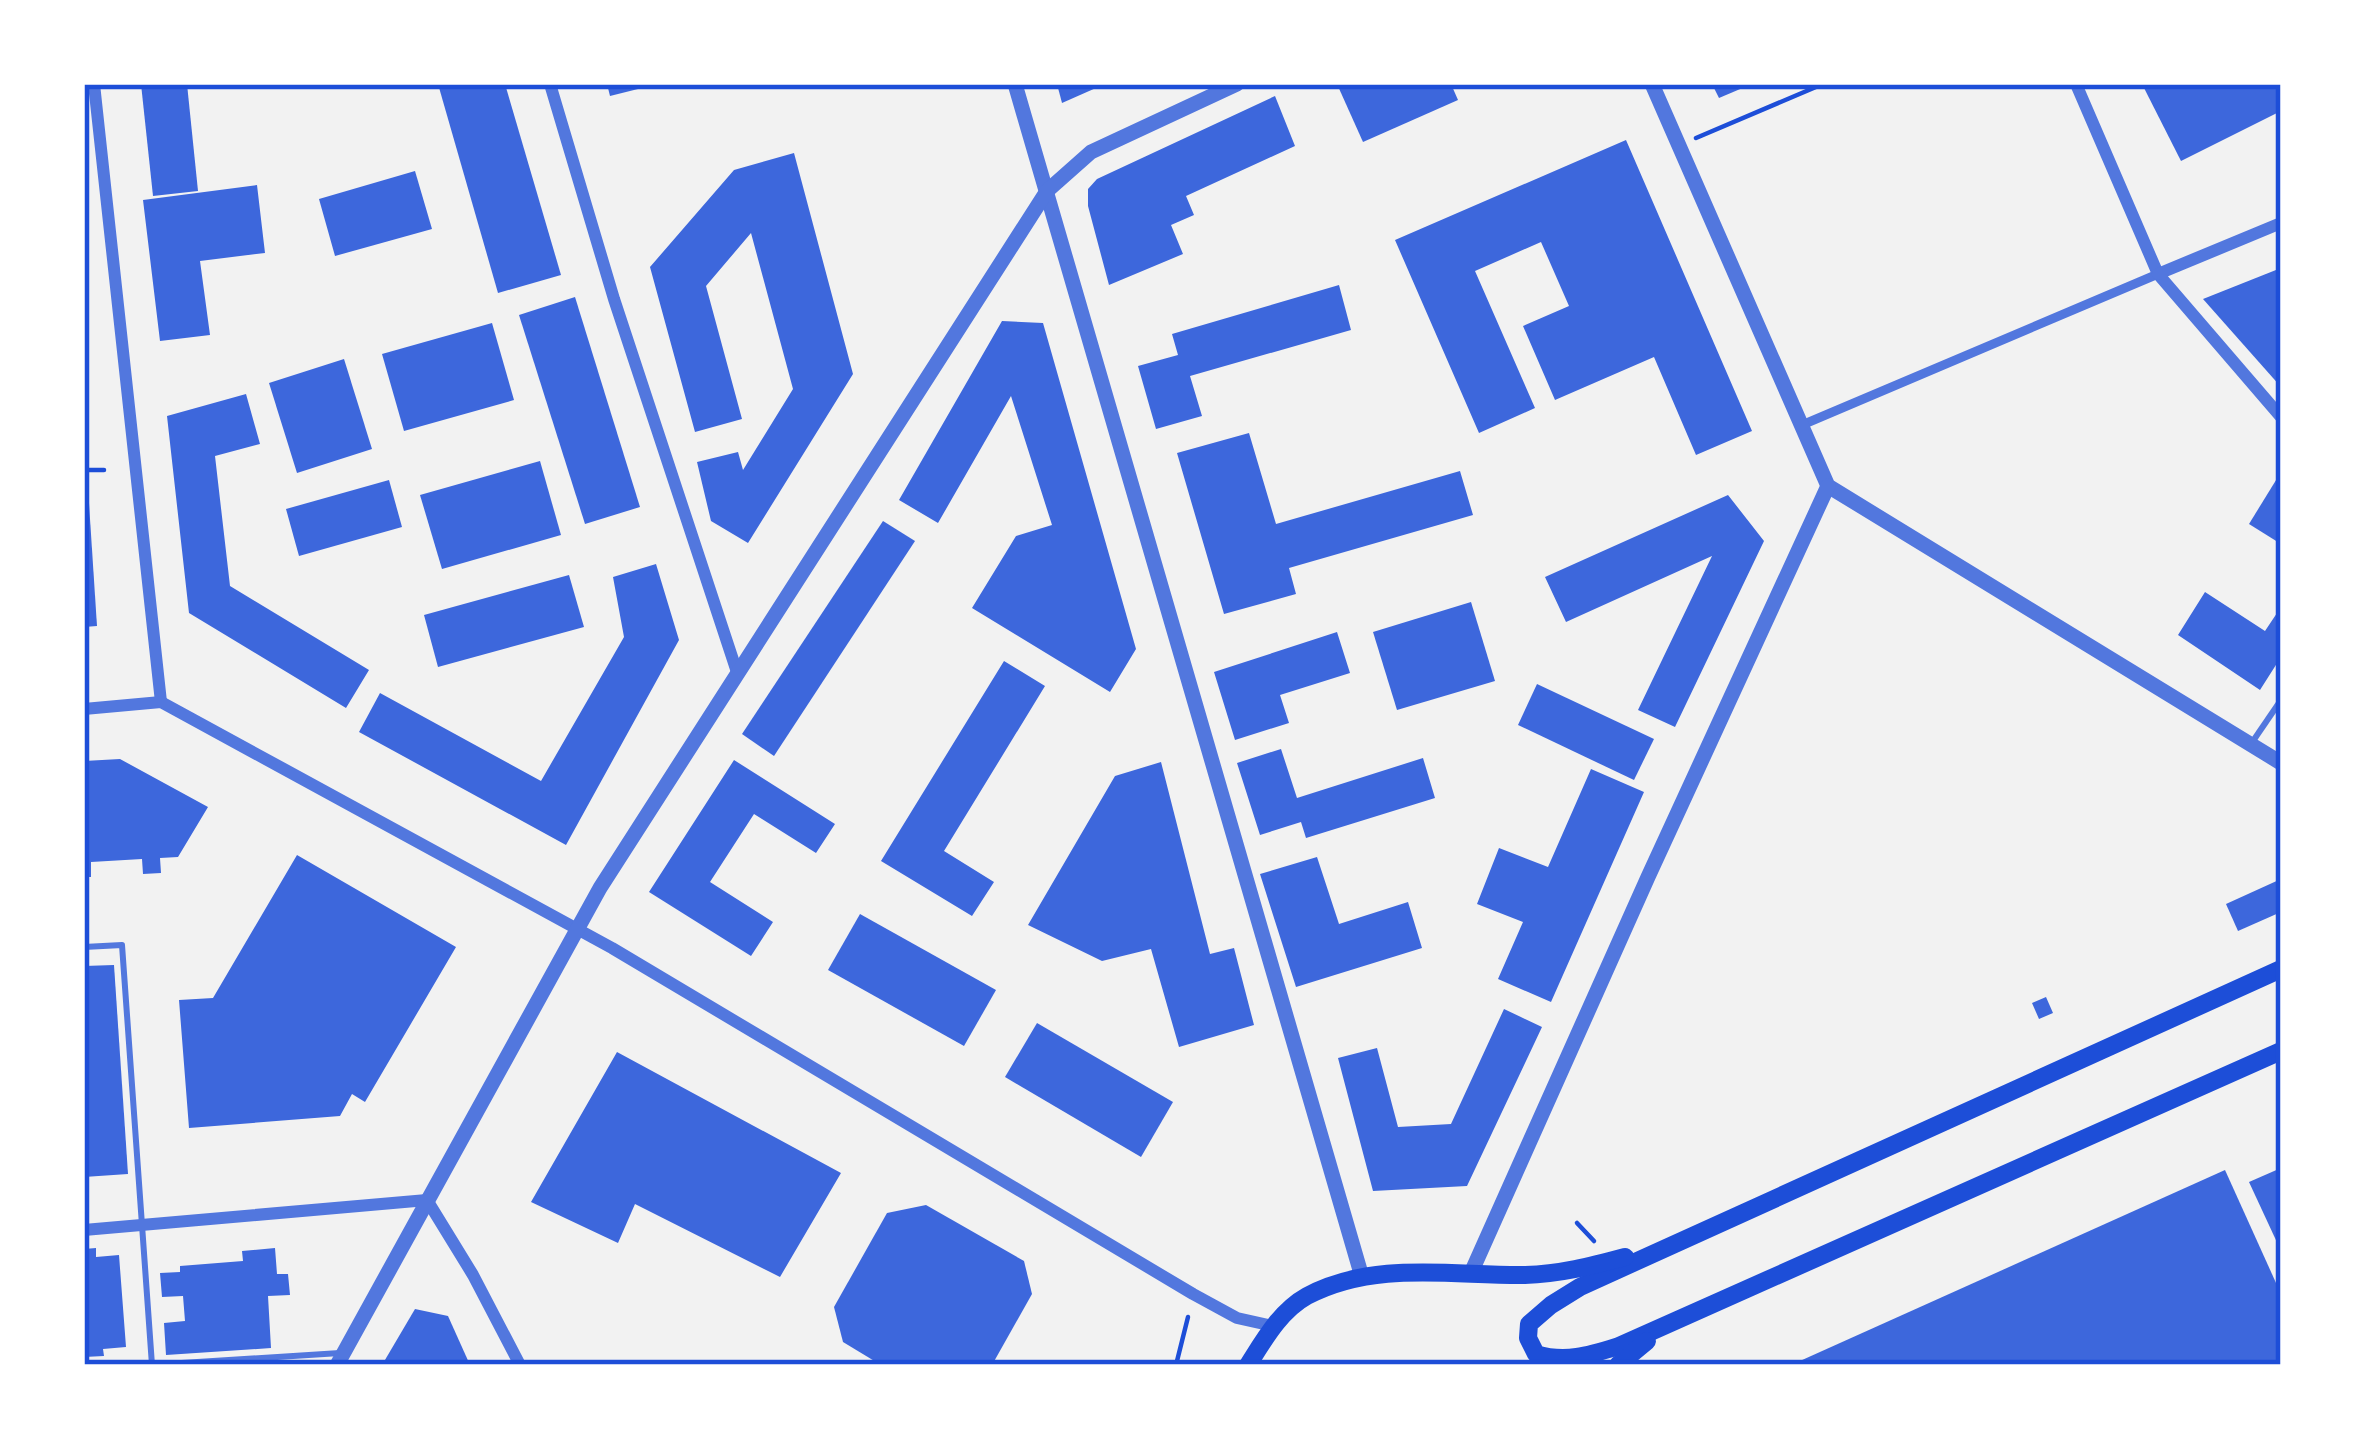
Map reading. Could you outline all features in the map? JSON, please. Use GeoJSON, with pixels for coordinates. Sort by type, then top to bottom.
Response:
{"type":"FeatureCollection","features":[{"type":"Feature","properties":{"kind":"main road"},"geometry":{"type":"LineString","coordinates":[[2281,969],[1580,1287],[1529,1324],[1528,1338],[1537,1354],[1551,1359],[1579,1358],[1618,1346],[2281,1051]]}},
{"type":"Feature","properties":{"kind":"main road"},"geometry":{"type":"LineString","coordinates":[[1252,1362],[1273,1326],[1305,1297],[1362,1276],[1568,1272],[1676,1243]]}},
{"type":"Feature","properties":{"kind":"main road"},"geometry":{"type":"LineString","coordinates":[[1625,1360],[1686,1315]]}},
{"type":"Feature","properties":{"kind":"street"},"geometry":{"type":"LineString","coordinates":[[94,84],[161,702]]}},
{"type":"Feature","properties":{"kind":"street"},"geometry":{"type":"LineString","coordinates":[[550,84],[614,299],[737,672]]}},
{"type":"Feature","properties":{"kind":"street"},"geometry":{"type":"LineString","coordinates":[[1015,84],[1362,1276]]}},
{"type":"Feature","properties":{"kind":"street"},"geometry":{"type":"LineString","coordinates":[[340,1359],[576,928],[1047,191],[1091,152],[1238,84]]}},
{"type":"Feature","properties":{"kind":"street"},"geometry":{"type":"LineString","coordinates":[[1652,84],[1828,486],[2276,760]]}},
{"type":"Feature","properties":{"kind":"street"},"geometry":{"type":"LineString","coordinates":[[2076,84],[2158,274],[2281,417]]}},
{"type":"Feature","properties":{"kind":"street"},"geometry":{"type":"LineString","coordinates":[[1802,425],[2281,224]]}},
{"type":"Feature","properties":{"kind":"street"},"geometry":{"type":"LineString","coordinates":[[1471,1273],[1828,486]]}},
{"type":"Feature","properties":{"kind":"street"},"geometry":{"type":"LineString","coordinates":[[84,709],[161,702],[576,928],[1193,1294],[1237,1318],[1273,1326]]}},
{"type":"Feature","properties":{"kind":"street"},"geometry":{"type":"LineString","coordinates":[[84,1230],[427,1200]]}},
{"type":"Feature","properties":{"kind":"street"},"geometry":{"type":"LineString","coordinates":[[427,1200],[520,1365]]}},
{"type":"Feature","properties":{"kind":"lane"},"geometry":{"type":"LineString","coordinates":[[2251,744],[2281,700]]}},
{"type":"Feature","properties":{"kind":"lane"},"geometry":{"type":"LineString","coordinates":[[2276,760],[2281,741]]}},
{"type":"Feature","properties":{"kind":"lane"},"geometry":{"type":"LineString","coordinates":[[84,947],[122,945],[151,1365],[340,1359]]}},
{"type":"Feature","properties":{"kind":"path"},"geometry":{"type":"LineString","coordinates":[[1679,145],[1823,84]]}},
{"type":"Feature","properties":{"kind":"path"},"geometry":{"type":"LineString","coordinates":[[84,470],[104,470]]}},
{"type":"Feature","properties":{"kind":"path"},"geometry":{"type":"LineString","coordinates":[[1577,1223],[1596,1243]]}},
{"type":"Feature","properties":{"kind":"path"},"geometry":{"type":"LineString","coordinates":[[1176,1365],[1193,1294]]}},
{"type":"Feature","properties":{"kind":"building"},"geometry":{"type":"Polygon","coordinates":[[[141,84],[187,84],[198,191],[153,196],[141,84]]]}},
{"type":"Feature","properties":{"kind":"building"},"geometry":{"type":"Polygon","coordinates":[[[438,84],[505,84],[561,275],[498,293],[438,84]]]}},
{"type":"Feature","properties":{"kind":"building"},"geometry":{"type":"Polygon","coordinates":[[[607,84],[650,84],[650,86],[610,96],[607,84]]]}},
{"type":"Feature","properties":{"kind":"building"},"geometry":{"type":"Polygon","coordinates":[[[1057,84],[1105,84],[1062,103],[1057,84]]]}},
{"type":"Feature","properties":{"kind":"building"},"geometry":{"type":"Polygon","coordinates":[[[1337,84],[1451,84],[1458,100],[1363,142],[1337,84]]]}},
{"type":"Feature","properties":{"kind":"building"},"geometry":{"type":"Polygon","coordinates":[[[1712,84],[1752,84],[1719,98],[1712,84]]]}},
{"type":"Feature","properties":{"kind":"building"},"geometry":{"type":"Polygon","coordinates":[[[2142,84],[2281,84],[2281,111],[2181,161],[2142,84]]]}},
{"type":"Feature","properties":{"kind":"building"},"geometry":{"type":"Polygon","coordinates":[[[1275,96],[1295,146],[1186,196],[1194,215],[1171,225],[1183,254],[1109,285],[1088,206],[1088,189],[1097,179],[1275,96]]]}},
{"type":"Feature","properties":{"kind":"building"},"geometry":{"type":"Polygon","coordinates":[[[1626,140],[1752,431],[1696,455],[1654,357],[1555,400],[1523,326],[1569,306],[1541,242],[1475,271],[1535,408],[1479,433],[1395,240],[1626,140]]]}},
{"type":"Feature","properties":{"kind":"building"},"geometry":{"type":"Polygon","coordinates":[[[794,153],[853,374],[748,543],[711,521],[697,462],[738,452],[743,470],[793,389],[751,233],[706,286],[742,419],[695,432],[650,267],[734,170],[794,153]]]}},
{"type":"Feature","properties":{"kind":"building"},"geometry":{"type":"Polygon","coordinates":[[[415,171],[432,229],[335,256],[319,199],[415,171]]]}},
{"type":"Feature","properties":{"kind":"building"},"geometry":{"type":"Polygon","coordinates":[[[257,185],[265,253],[200,261],[210,335],[160,341],[143,200],[257,185]]]}},
{"type":"Feature","properties":{"kind":"building"},"geometry":{"type":"Polygon","coordinates":[[[2281,268],[2281,387],[2203,299],[2281,268]]]}},
{"type":"Feature","properties":{"kind":"building"},"geometry":{"type":"Polygon","coordinates":[[[1339,285],[1351,330],[1190,376],[1202,416],[1156,429],[1138,366],[1178,355],[1172,334],[1339,285]]]}},
{"type":"Feature","properties":{"kind":"building"},"geometry":{"type":"Polygon","coordinates":[[[575,297],[640,507],[585,524],[519,315],[575,297]]]}},
{"type":"Feature","properties":{"kind":"building"},"geometry":{"type":"Polygon","coordinates":[[[1002,321],[1043,323],[1136,649],[1110,692],[972,608],[1016,536],[1052,525],[1011,396],[938,523],[899,500],[1002,321]]]}},
{"type":"Feature","properties":{"kind":"building"},"geometry":{"type":"Polygon","coordinates":[[[492,323],[514,400],[404,431],[382,354],[492,323]]]}},
{"type":"Feature","properties":{"kind":"building"},"geometry":{"type":"Polygon","coordinates":[[[344,359],[372,449],[297,473],[269,383],[344,359]]]}},
{"type":"Feature","properties":{"kind":"building"},"geometry":{"type":"Polygon","coordinates":[[[246,394],[260,444],[215,456],[230,586],[369,670],[346,708],[189,613],[167,416],[246,394]]]}},
{"type":"Feature","properties":{"kind":"building"},"geometry":{"type":"Polygon","coordinates":[[[1249,433],[1276,524],[1460,471],[1473,515],[1289,568],[1296,594],[1224,614],[1177,453],[1249,433]]]}},
{"type":"Feature","properties":{"kind":"building"},"geometry":{"type":"Polygon","coordinates":[[[540,461],[561,535],[442,569],[420,495],[540,461]]]}},
{"type":"Feature","properties":{"kind":"building"},"geometry":{"type":"Polygon","coordinates":[[[2281,472],[2281,544],[2249,524],[2281,472]]]}},
{"type":"Feature","properties":{"kind":"building"},"geometry":{"type":"Polygon","coordinates":[[[389,480],[402,527],[299,556],[286,509],[389,480]]]}},
{"type":"Feature","properties":{"kind":"building"},"geometry":{"type":"Polygon","coordinates":[[[84,488],[88,488],[97,626],[84,627],[84,488]]]}},
{"type":"Feature","properties":{"kind":"building"},"geometry":{"type":"Polygon","coordinates":[[[1728,495],[1764,541],[1675,727],[1638,710],[1712,556],[1566,622],[1545,577],[1728,495]]]}},
{"type":"Feature","properties":{"kind":"building"},"geometry":{"type":"Polygon","coordinates":[[[883,521],[915,541],[774,756],[742,734],[883,521]]]}},
{"type":"Feature","properties":{"kind":"building"},"geometry":{"type":"Polygon","coordinates":[[[656,564],[679,640],[566,845],[359,732],[380,693],[541,781],[624,637],[613,577],[656,564]]]}},
{"type":"Feature","properties":{"kind":"building"},"geometry":{"type":"Polygon","coordinates":[[[569,575],[584,627],[438,667],[424,615],[569,575]]]}},
{"type":"Feature","properties":{"kind":"building"},"geometry":{"type":"Polygon","coordinates":[[[2205,592],[2265,631],[2281,607],[2281,657],[2260,690],[2178,635],[2205,592]]]}},
{"type":"Feature","properties":{"kind":"building"},"geometry":{"type":"Polygon","coordinates":[[[1471,602],[1495,681],[1397,710],[1373,632],[1471,602]]]}},
{"type":"Feature","properties":{"kind":"building"},"geometry":{"type":"Polygon","coordinates":[[[1337,632],[1350,673],[1280,695],[1289,723],[1235,740],[1214,672],[1337,632]]]}},
{"type":"Feature","properties":{"kind":"building"},"geometry":{"type":"Polygon","coordinates":[[[1004,661],[1045,686],[944,851],[994,882],[972,916],[881,861],[1004,661]]]}},
{"type":"Feature","properties":{"kind":"building"},"geometry":{"type":"Polygon","coordinates":[[[1537,684],[1654,739],[1634,780],[1518,725],[1537,684]]]}},
{"type":"Feature","properties":{"kind":"building"},"geometry":{"type":"Polygon","coordinates":[[[1281,749],[1297,798],[1423,758],[1435,798],[1306,838],[1301,822],[1260,835],[1237,763],[1281,749]]]}},
{"type":"Feature","properties":{"kind":"building"},"geometry":{"type":"Polygon","coordinates":[[[120,759],[208,807],[178,857],[160,858],[161,873],[143,874],[142,859],[91,862],[91,877],[84,877],[84,761],[120,759]]]}},
{"type":"Feature","properties":{"kind":"building"},"geometry":{"type":"Polygon","coordinates":[[[734,760],[835,824],[816,853],[754,814],[710,882],[773,922],[751,956],[649,892],[734,760]]]}},
{"type":"Feature","properties":{"kind":"building"},"geometry":{"type":"Polygon","coordinates":[[[1161,762],[1210,954],[1234,948],[1254,1025],[1179,1047],[1151,949],[1102,961],[1028,925],[1115,776],[1161,762]]]}},
{"type":"Feature","properties":{"kind":"building"},"geometry":{"type":"Polygon","coordinates":[[[1591,769],[1644,792],[1551,1002],[1498,979],[1523,922],[1477,904],[1499,848],[1548,867],[1591,769]]]}},
{"type":"Feature","properties":{"kind":"building"},"geometry":{"type":"Polygon","coordinates":[[[297,855],[456,947],[365,1102],[352,1094],[340,1116],[189,1128],[179,1000],[213,998],[297,855]]]}},
{"type":"Feature","properties":{"kind":"building"},"geometry":{"type":"Polygon","coordinates":[[[1317,857],[1339,924],[1408,902],[1422,948],[1296,987],[1260,874],[1317,857]]]}},
{"type":"Feature","properties":{"kind":"building"},"geometry":{"type":"Polygon","coordinates":[[[2281,879],[2281,912],[2238,931],[2226,904],[2281,879]]]}},
{"type":"Feature","properties":{"kind":"building"},"geometry":{"type":"Polygon","coordinates":[[[860,914],[996,990],[964,1046],[828,970],[860,914]]]}},
{"type":"Feature","properties":{"kind":"building"},"geometry":{"type":"Polygon","coordinates":[[[114,965],[128,1174],[84,1177],[84,966],[114,965]]]}},
{"type":"Feature","properties":{"kind":"building"},"geometry":{"type":"Polygon","coordinates":[[[2046,997],[2053,1013],[2039,1019],[2032,1003],[2046,997]]]}},
{"type":"Feature","properties":{"kind":"building"},"geometry":{"type":"Polygon","coordinates":[[[1504,1009],[1542,1027],[1467,1186],[1373,1191],[1338,1058],[1377,1048],[1398,1127],[1451,1124],[1504,1009]]]}},
{"type":"Feature","properties":{"kind":"building"},"geometry":{"type":"Polygon","coordinates":[[[1037,1023],[1173,1102],[1141,1157],[1005,1077],[1037,1023]]]}},
{"type":"Feature","properties":{"kind":"building"},"geometry":{"type":"Polygon","coordinates":[[[617,1052],[841,1173],[780,1277],[635,1204],[618,1243],[531,1202],[617,1052]]]}},
{"type":"Feature","properties":{"kind":"building"},"geometry":{"type":"Polygon","coordinates":[[[2281,1168],[2281,1251],[2249,1182],[2281,1168]]]}},
{"type":"Feature","properties":{"kind":"building"},"geometry":{"type":"Polygon","coordinates":[[[2225,1170],[2281,1294],[2281,1365],[1791,1365],[2225,1170]]]}},
{"type":"Feature","properties":{"kind":"building"},"geometry":{"type":"Polygon","coordinates":[[[926,1205],[1024,1261],[1032,1294],[992,1365],[881,1365],[843,1342],[834,1307],[887,1213],[926,1205]]]}},
{"type":"Feature","properties":{"kind":"building"},"geometry":{"type":"Polygon","coordinates":[[[96,1248],[96,1257],[119,1255],[126,1347],[103,1349],[104,1356],[84,1357],[84,1249],[96,1248]]]}},
{"type":"Feature","properties":{"kind":"building"},"geometry":{"type":"Polygon","coordinates":[[[275,1248],[277,1274],[288,1274],[290,1295],[268,1296],[271,1348],[166,1355],[164,1323],[185,1321],[183,1296],[162,1297],[160,1273],[180,1272],[180,1266],[243,1261],[242,1251],[275,1248]]]}},
{"type":"Feature","properties":{"kind":"building"},"geometry":{"type":"Polygon","coordinates":[[[415,1309],[448,1316],[470,1365],[382,1365],[415,1309]]]}}]}
